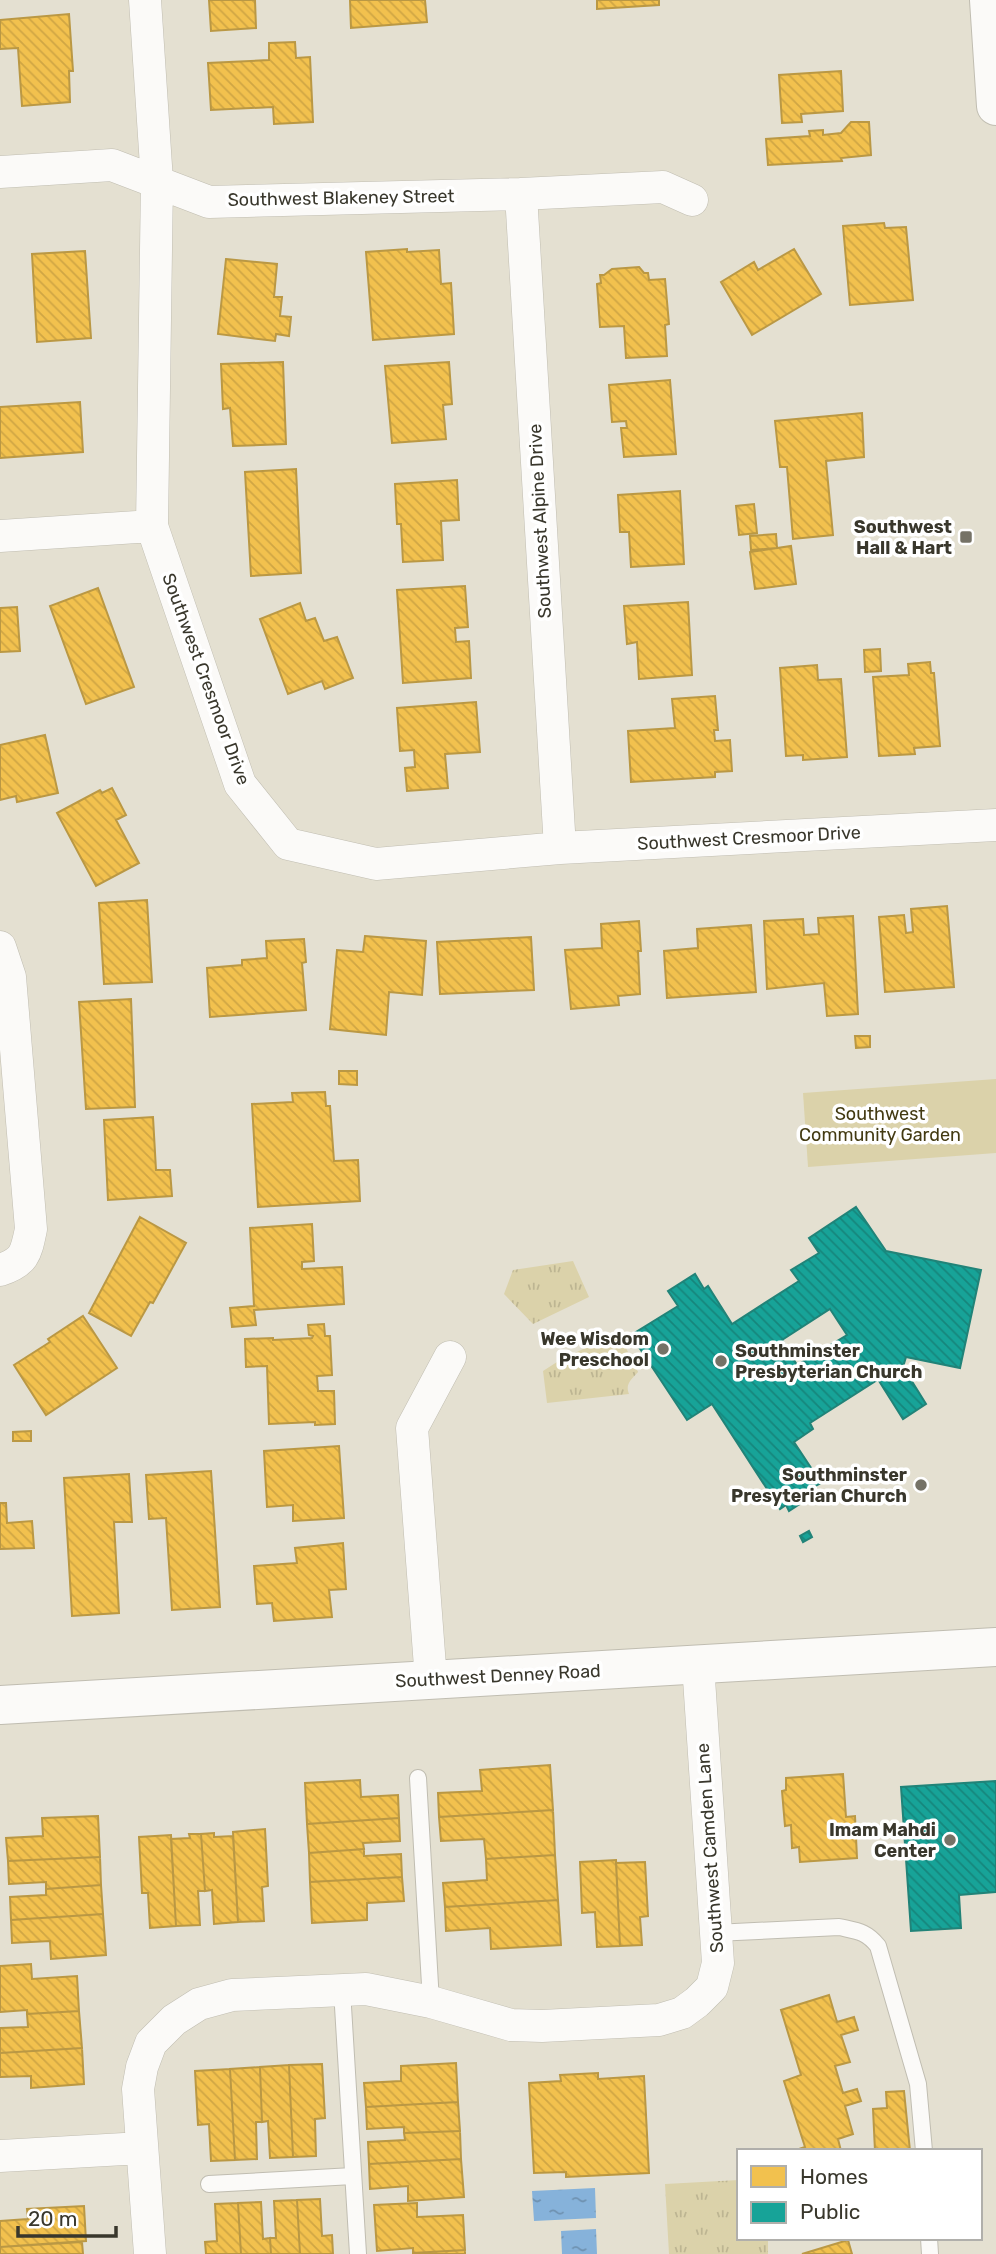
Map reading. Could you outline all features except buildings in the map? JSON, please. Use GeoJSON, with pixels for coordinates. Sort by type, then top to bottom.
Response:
{"type":"FeatureCollection","features":[{"type":"Feature","properties":{"kind":"street","name":"Southwest Cresmoor Drive"},"geometry":{"type":"LineString","coordinates":[[145,0],[157,181],[152,526],[240,784],[288,844],[376,864],[560,848],[996,825]]}},
{"type":"Feature","properties":{"kind":"street"},"geometry":{"type":"LineString","coordinates":[[989,0],[996,106]]}},
{"type":"Feature","properties":{"kind":"street","name":"Southwest Blakeney Street"},"geometry":{"type":"LineString","coordinates":[[0,172],[112,164],[209,202],[520,194],[663,187],[692,200]]}},
{"type":"Feature","properties":{"kind":"street","name":"Southwest Alpine Drive"},"geometry":{"type":"LineString","coordinates":[[520,194],[560,848]]}},
{"type":"Feature","properties":{"kind":"street"},"geometry":{"type":"LineString","coordinates":[[0,536],[152,526]]}},
{"type":"Feature","properties":{"kind":"street"},"geometry":{"type":"LineString","coordinates":[[0,947],[10,977],[31,1229],[26,1254],[15,1265],[0,1270]]}},
{"type":"Feature","properties":{"kind":"street"},"geometry":{"type":"LineString","coordinates":[[431,1680],[412,1428],[450,1357]]}},
{"type":"Feature","properties":{"kind":"street"},"geometry":{"type":"LineString","coordinates":[[925,1653],[996,1628]]}},
{"type":"Feature","properties":{"kind":"street","name":"Southwest Denney Road"},"geometry":{"type":"LineString","coordinates":[[0,1705],[996,1647]]}},
{"type":"Feature","properties":{"kind":"street","name":"Southwest Camden Lane"},"geometry":{"type":"LineString","coordinates":[[150,2254],[138,2089],[142,2067],[151,2043],[174,2020],[200,2004],[232,1995],[366,1989],[511,2025],[542,2026],[659,2020],[682,2013],[712,1987],[718,1963],[698,1664]]}},
{"type":"Feature","properties":{"kind":"street"},"geometry":{"type":"LineString","coordinates":[[0,2156],[142,2148]]}},
{"type":"Feature","properties":{"kind":"lane"},"geometry":{"type":"LineString","coordinates":[[418,1778],[430,2003]]}},
{"type":"Feature","properties":{"kind":"lane"},"geometry":{"type":"LineString","coordinates":[[715,1933],[839,1927],[870,1936],[878,1946],[918,2084],[924,2149]]}},
{"type":"Feature","properties":{"kind":"lane"},"geometry":{"type":"LineString","coordinates":[[342,1990],[358,2254]]}},
{"type":"Feature","properties":{"kind":"lane"},"geometry":{"type":"LineString","coordinates":[[209,2184],[354,2176]]}},
{"type":"Feature","properties":{"kind":"green space","name":"Southwest Community Garden"},"geometry":{"type":"Polygon","coordinates":[[[996,1079],[996,1153],[808,1167],[803,1093],[996,1079]]]}},
{"type":"Feature","properties":{"kind":"green space"},"geometry":{"type":"Polygon","coordinates":[[[573,1261],[589,1297],[533,1324],[504,1294],[513,1270],[573,1261]]]}},
{"type":"Feature","properties":{"kind":"green space"},"geometry":{"type":"Polygon","coordinates":[[[615,1336],[626,1348],[638,1372],[628,1385],[629,1394],[547,1403],[543,1371],[607,1337],[615,1336]]]}},
{"type":"Feature","properties":{"kind":"green space"},"geometry":{"type":"Polygon","coordinates":[[[737,2180],[737,2240],[768,2240],[768,2254],[669,2254],[665,2184],[737,2180]]]}},
{"type":"Feature","properties":{"kind":"water"},"geometry":{"type":"Polygon","coordinates":[[[595,2188],[596,2218],[534,2221],[532,2191],[595,2188]]]}},
{"type":"Feature","properties":{"kind":"water"},"geometry":{"type":"Polygon","coordinates":[[[596,2229],[597,2254],[562,2254],[561,2231],[596,2229]]]}},
{"type":"Feature","properties":{"kind":"place","name":"Southwest Hall & Hart"},"geometry":{"type":"Point","coordinates":[966,537]}},
{"type":"Feature","properties":{"kind":"place","name":"Wee Wisdom Preschool"},"geometry":{"type":"Point","coordinates":[663,1349]}},
{"type":"Feature","properties":{"kind":"place","name":"Southminster Presbyterian Church"},"geometry":{"type":"Point","coordinates":[721,1361]}},
{"type":"Feature","properties":{"kind":"place","name":"Southminster Presyterian Church"},"geometry":{"type":"Point","coordinates":[921,1485]}},
{"type":"Feature","properties":{"kind":"place","name":"Imam Mahdi Center"},"geometry":{"type":"Point","coordinates":[950,1840]}}]}
